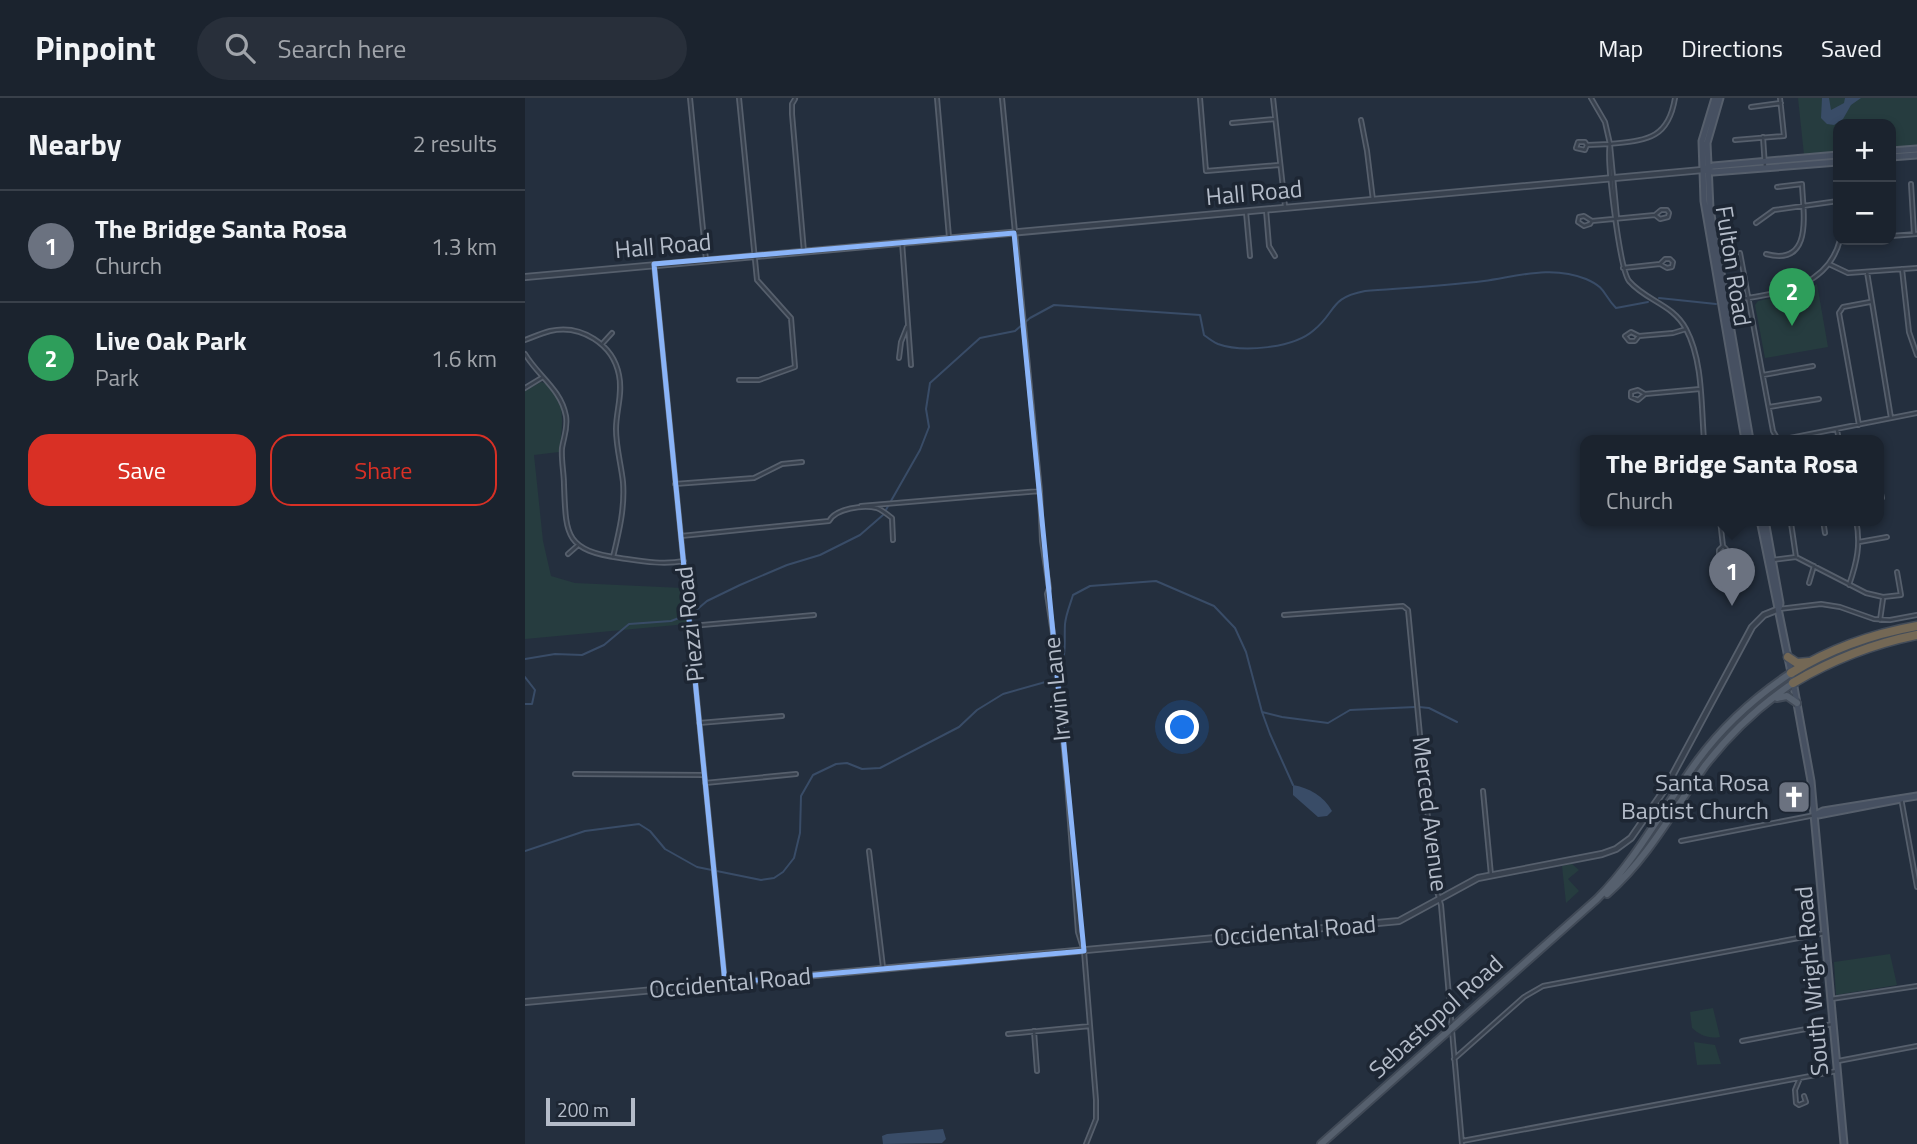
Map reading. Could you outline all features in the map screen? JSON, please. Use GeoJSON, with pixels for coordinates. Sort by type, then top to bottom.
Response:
{"type":"FeatureCollection","features":[{"type":"Feature","properties":{"kind":"highway"},"geometry":{"type":"LineString","coordinates":[[1791,673],[1858,641],[1917,625]]}},
{"type":"Feature","properties":{"kind":"highway"},"geometry":{"type":"LineString","coordinates":[[1793,683],[1849,655],[1917,635]]}},
{"type":"Feature","properties":{"kind":"highway"},"geometry":{"type":"LineString","coordinates":[[1788,657],[1800,663],[1815,660]]}},
{"type":"Feature","properties":{"kind":"main road","name":"Fulton Road"},"geometry":{"type":"LineString","coordinates":[[1717,98],[1703,136],[1705,169],[1723,302],[1747,435]]}},
{"type":"Feature","properties":{"kind":"main road"},"geometry":{"type":"LineString","coordinates":[[1896,151],[1917,149]]}},
{"type":"Feature","properties":{"kind":"main road"},"geometry":{"type":"LineString","coordinates":[[1896,157],[1917,155]]}},
{"type":"Feature","properties":{"kind":"main road"},"geometry":{"type":"LineString","coordinates":[[1705,169],[1833,159]]}},
{"type":"Feature","properties":{"kind":"main road"},"geometry":{"type":"LineString","coordinates":[[1763,526],[1775,603],[1779,609]]}},
{"type":"Feature","properties":{"kind":"main road"},"geometry":{"type":"LineString","coordinates":[[1764,526],[1772,560],[1791,673]]}},
{"type":"Feature","properties":{"kind":"main road","name":"South Wright Road"},"geometry":{"type":"LineString","coordinates":[[1791,673],[1815,815],[1844,1144]]}},
{"type":"Feature","properties":{"kind":"main road","name":"Sebastopol Road"},"geometry":{"type":"LineString","coordinates":[[1576,920],[1626,866],[1715,738],[1750,704],[1791,673]]}},
{"type":"Feature","properties":{"kind":"main road","name":"Sebastopol Road"},"geometry":{"type":"LineString","coordinates":[[1321,1144],[1613,888],[1640,861],[1704,767],[1750,717],[1793,683]]}},
{"type":"Feature","properties":{"kind":"main road"},"geometry":{"type":"LineString","coordinates":[[1750,717],[1781,696],[1789,696],[1797,703]]}},
{"type":"Feature","properties":{"kind":"main road"},"geometry":{"type":"LineString","coordinates":[[1815,815],[1917,796]]}},
{"type":"Feature","properties":{"kind":"street"},"geometry":{"type":"LineString","coordinates":[[690,98],[706,260]]}},
{"type":"Feature","properties":{"kind":"street"},"geometry":{"type":"LineString","coordinates":[[739,380],[759,380],[795,367],[791,318],[757,280],[740,98]]}},
{"type":"Feature","properties":{"kind":"street"},"geometry":{"type":"LineString","coordinates":[[937,98],[949,237]]}},
{"type":"Feature","properties":{"kind":"street","name":"Irwin Lane"},"geometry":{"type":"LineString","coordinates":[[1002,98],[1040,491],[1042,541],[1049,588],[1047,594],[1067,782],[1078,932],[1083,951],[1090,1026],[1096,1119],[1086,1144]]}},
{"type":"Feature","properties":{"kind":"street"},"geometry":{"type":"LineString","coordinates":[[1200,98],[1206,171],[1279,165]]}},
{"type":"Feature","properties":{"kind":"street"},"geometry":{"type":"LineString","coordinates":[[1273,98],[1285,208]]}},
{"type":"Feature","properties":{"kind":"street"},"geometry":{"type":"LineString","coordinates":[[1591,98],[1605,122],[1610,144],[1623,268],[1628,279],[1671,310],[1686,329],[1693,346],[1704,435]]}},
{"type":"Feature","properties":{"kind":"street"},"geometry":{"type":"LineString","coordinates":[[1587,145],[1641,141],[1658,133],[1671,119],[1675,98]]}},
{"type":"Feature","properties":{"kind":"street"},"geometry":{"type":"LineString","coordinates":[[1735,140],[1784,136],[1780,98]]}},
{"type":"Feature","properties":{"kind":"street"},"geometry":{"type":"LineString","coordinates":[[796,99],[792,104],[792,114],[804,252]]}},
{"type":"Feature","properties":{"kind":"street"},"geometry":{"type":"LineString","coordinates":[[1751,107],[1781,103]]}},
{"type":"Feature","properties":{"kind":"street"},"geometry":{"type":"LineString","coordinates":[[1232,123],[1275,119]]}},
{"type":"Feature","properties":{"kind":"street"},"geometry":{"type":"LineString","coordinates":[[1361,120],[1373,200]]}},
{"type":"Feature","properties":{"kind":"street"},"geometry":{"type":"LineString","coordinates":[[1763,137],[1765,164]]}},
{"type":"Feature","properties":{"kind":"street","name":"Hall Road"},"geometry":{"type":"LineString","coordinates":[[525,277],[1705,169]]}},
{"type":"Feature","properties":{"kind":"street"},"geometry":{"type":"LineString","coordinates":[[1766,254],[1784,255],[1800,243],[1805,229],[1802,184],[1777,187]]}},
{"type":"Feature","properties":{"kind":"street"},"geometry":{"type":"LineString","coordinates":[[1896,236],[1915,234],[1911,184]]}},
{"type":"Feature","properties":{"kind":"street"},"geometry":{"type":"LineString","coordinates":[[1756,223],[1774,210],[1833,199]]}},
{"type":"Feature","properties":{"kind":"street"},"geometry":{"type":"LineString","coordinates":[[1266,210],[1269,246],[1275,256]]}},
{"type":"Feature","properties":{"kind":"street"},"geometry":{"type":"LineString","coordinates":[[1246,212],[1250,256]]}},
{"type":"Feature","properties":{"kind":"street"},"geometry":{"type":"LineString","coordinates":[[1592,221],[1655,215]]}},
{"type":"Feature","properties":{"kind":"street"},"geometry":{"type":"LineString","coordinates":[[902,242],[911,365]]}},
{"type":"Feature","properties":{"kind":"street"},"geometry":{"type":"LineString","coordinates":[[1723,302],[1802,286],[1818,276],[1829,264],[1838,245]]}},
{"type":"Feature","properties":{"kind":"street"},"geometry":{"type":"LineString","coordinates":[[1740,253],[1775,435]]}},
{"type":"Feature","properties":{"kind":"street","name":"Piezzi Road"},"geometry":{"type":"LineString","coordinates":[[654,264],[725,983]]}},
{"type":"Feature","properties":{"kind":"street"},"geometry":{"type":"LineString","coordinates":[[1623,268],[1660,264]]}},
{"type":"Feature","properties":{"kind":"street"},"geometry":{"type":"LineString","coordinates":[[1829,264],[1845,272],[1917,268]]}},
{"type":"Feature","properties":{"kind":"street"},"geometry":{"type":"LineString","coordinates":[[1902,269],[1909,332],[1917,355]]}},
{"type":"Feature","properties":{"kind":"street"},"geometry":{"type":"LineString","coordinates":[[1867,272],[1891,418]]}},
{"type":"Feature","properties":{"kind":"street"},"geometry":{"type":"LineString","coordinates":[[1859,425],[1839,313],[1845,306],[1870,302]]}},
{"type":"Feature","properties":{"kind":"street"},"geometry":{"type":"LineString","coordinates":[[899,358],[901,342],[908,324]]}},
{"type":"Feature","properties":{"kind":"street"},"geometry":{"type":"LineString","coordinates":[[1640,336],[1686,329]]}},
{"type":"Feature","properties":{"kind":"street"},"geometry":{"type":"LineString","coordinates":[[525,340],[551,331],[572,330],[603,344],[613,356],[619,375],[616,425],[623,485],[621,524],[613,557]]}},
{"type":"Feature","properties":{"kind":"street"},"geometry":{"type":"LineString","coordinates":[[603,344],[611,333]]}},
{"type":"Feature","properties":{"kind":"street"},"geometry":{"type":"LineString","coordinates":[[525,354],[562,401],[567,433],[562,445],[564,513],[568,531],[577,546],[590,553],[613,557],[666,564],[684,561]]}},
{"type":"Feature","properties":{"kind":"street"},"geometry":{"type":"LineString","coordinates":[[1763,375],[1813,366]]}},
{"type":"Feature","properties":{"kind":"street"},"geometry":{"type":"LineString","coordinates":[[525,388],[543,377]]}},
{"type":"Feature","properties":{"kind":"street"},"geometry":{"type":"LineString","coordinates":[[1645,394],[1700,389]]}},
{"type":"Feature","properties":{"kind":"street"},"geometry":{"type":"LineString","coordinates":[[1769,407],[1819,399]]}},
{"type":"Feature","properties":{"kind":"street"},"geometry":{"type":"LineString","coordinates":[[1806,435],[1917,413]]}},
{"type":"Feature","properties":{"kind":"street"},"geometry":{"type":"LineString","coordinates":[[1837,429],[1838,435]]}},
{"type":"Feature","properties":{"kind":"street"},"geometry":{"type":"LineString","coordinates":[[675,484],[754,478],[782,464],[802,462]]}},
{"type":"Feature","properties":{"kind":"street"},"geometry":{"type":"LineString","coordinates":[[862,506],[1040,491]]}},
{"type":"Feature","properties":{"kind":"street"},"geometry":{"type":"LineString","coordinates":[[680,536],[829,521],[832,515],[839,511],[877,508],[892,518],[893,540]]}},
{"type":"Feature","properties":{"kind":"street"},"geometry":{"type":"LineString","coordinates":[[1721,526],[1723,546]]}},
{"type":"Feature","properties":{"kind":"street"},"geometry":{"type":"LineString","coordinates":[[1791,526],[1796,556]]}},
{"type":"Feature","properties":{"kind":"street"},"geometry":{"type":"LineString","coordinates":[[1824,526],[1825,533]]}},
{"type":"Feature","properties":{"kind":"street"},"geometry":{"type":"LineString","coordinates":[[1849,586],[1858,557],[1857,526]]}},
{"type":"Feature","properties":{"kind":"street"},"geometry":{"type":"LineString","coordinates":[[1859,542],[1887,537]]}},
{"type":"Feature","properties":{"kind":"street"},"geometry":{"type":"LineString","coordinates":[[568,554],[577,546]]}},
{"type":"Feature","properties":{"kind":"street"},"geometry":{"type":"LineString","coordinates":[[1772,560],[1796,556],[1849,586],[1883,597],[1901,595],[1897,572]]}},
{"type":"Feature","properties":{"kind":"street"},"geometry":{"type":"LineString","coordinates":[[1809,583],[1815,565]]}},
{"type":"Feature","properties":{"kind":"street"},"geometry":{"type":"LineString","coordinates":[[1880,620],[1883,597]]}},
{"type":"Feature","properties":{"kind":"street","name":"Occidental Road"},"geometry":{"type":"LineString","coordinates":[[525,1002],[883,967],[1391,923],[1411,916],[1473,880],[1602,854],[1628,841],[1673,776],[1752,627],[1762,617],[1779,609],[1811,604],[1827,604],[1880,620],[1917,615]]}},
{"type":"Feature","properties":{"kind":"street","name":"Merced Avenue"},"geometry":{"type":"LineString","coordinates":[[1283,615],[1403,606],[1408,610],[1434,882],[1440,899],[1462,1143]]}},
{"type":"Feature","properties":{"kind":"street"},"geometry":{"type":"LineString","coordinates":[[691,626],[814,615]]}},
{"type":"Feature","properties":{"kind":"street"},"geometry":{"type":"LineString","coordinates":[[699,723],[782,716]]}},
{"type":"Feature","properties":{"kind":"street"},"geometry":{"type":"LineString","coordinates":[[575,774],[704,775]]}},
{"type":"Feature","properties":{"kind":"street"},"geometry":{"type":"LineString","coordinates":[[705,783],[796,774]]}},
{"type":"Feature","properties":{"kind":"street"},"geometry":{"type":"LineString","coordinates":[[1483,791],[1491,875]]}},
{"type":"Feature","properties":{"kind":"street"},"geometry":{"type":"LineString","coordinates":[[1901,799],[1917,887]]}},
{"type":"Feature","properties":{"kind":"street"},"geometry":{"type":"LineString","coordinates":[[1681,841],[1815,815]]}},
{"type":"Feature","properties":{"kind":"street"},"geometry":{"type":"LineString","coordinates":[[869,851],[883,967]]}},
{"type":"Feature","properties":{"kind":"street"},"geometry":{"type":"LineString","coordinates":[[1454,1059],[1524,998],[1543,986],[1825,933]]}},
{"type":"Feature","properties":{"kind":"street"},"geometry":{"type":"LineString","coordinates":[[1831,999],[1917,986]]}},
{"type":"Feature","properties":{"kind":"street"},"geometry":{"type":"LineString","coordinates":[[1742,1041],[1833,1024]]}},
{"type":"Feature","properties":{"kind":"street"},"geometry":{"type":"LineString","coordinates":[[1008,1034],[1090,1026]]}},
{"type":"Feature","properties":{"kind":"street"},"geometry":{"type":"LineString","coordinates":[[1034,1031],[1037,1070]]}},
{"type":"Feature","properties":{"kind":"street"},"geometry":{"type":"LineString","coordinates":[[1836,1061],[1917,1046]]}},
{"type":"Feature","properties":{"kind":"street"},"geometry":{"type":"LineString","coordinates":[[1462,1143],[1837,1071]]}},
{"type":"Feature","properties":{"kind":"street"},"geometry":{"type":"LineString","coordinates":[[1800,1078],[1795,1090],[1796,1103],[1803,1105],[1806,1102],[1804,1096]]}},
{"type":"Feature","properties":{"kind":"highlighted area"},"geometry":{"type":"Polygon","coordinates":[[[1014,233],[1084,951],[725,983],[654,264],[1014,233]]]}},
{"type":"Feature","properties":{"kind":"green space"},"geometry":{"type":"Polygon","coordinates":[[[1798,98],[1917,98],[1917,146],[1896,148],[1896,119],[1833,119],[1833,153],[1804,155],[1798,98]]]}},
{"type":"Feature","properties":{"kind":"green space"},"geometry":{"type":"Polygon","coordinates":[[[1817,284],[1828,347],[1765,358],[1755,305],[1758,301],[1796,293],[1817,284]]]}},
{"type":"Feature","properties":{"kind":"green space"},"geometry":{"type":"Polygon","coordinates":[[[541,382],[556,393],[562,412],[559,452],[534,455],[543,541],[551,576],[575,583],[683,588],[687,624],[525,639],[525,391],[541,382]]]}},
{"type":"Feature","properties":{"kind":"green space"},"geometry":{"type":"Polygon","coordinates":[[[1572,864],[1579,870],[1568,879],[1579,891],[1566,903],[1562,866],[1572,864]]]}},
{"type":"Feature","properties":{"kind":"green space"},"geometry":{"type":"Polygon","coordinates":[[[1890,954],[1897,985],[1836,995],[1834,962],[1890,954]]]}},
{"type":"Feature","properties":{"kind":"green space"},"geometry":{"type":"Polygon","coordinates":[[[1713,1008],[1720,1037],[1705,1036],[1692,1028],[1690,1012],[1713,1008]]]}},
{"type":"Feature","properties":{"kind":"green space"},"geometry":{"type":"Polygon","coordinates":[[[1694,1042],[1715,1045],[1721,1064],[1697,1065],[1694,1042]]]}},
{"type":"Feature","properties":{"kind":"water"},"geometry":{"type":"Polygon","coordinates":[[[1822,98],[1829,98],[1831,110],[1844,103],[1845,98],[1861,98],[1851,105],[1843,119],[1833,119],[1833,125],[1827,124],[1821,118],[1822,98]]]}},
{"type":"Feature","properties":{"kind":"water"},"geometry":{"type":"Polygon","coordinates":[[[1293,785],[1315,794],[1325,801],[1332,811],[1327,816],[1318,817],[1293,795],[1293,785]]]}},
{"type":"Feature","properties":{"kind":"water"},"geometry":{"type":"Polygon","coordinates":[[[943,1129],[946,1139],[942,1143],[883,1144],[882,1136],[887,1134],[943,1129]]]}},
{"type":"Feature","properties":{"kind":"waterway"},"geometry":{"type":"LineString","coordinates":[[694,612],[707,601],[740,585],[787,565],[820,555],[860,535],[883,515],[920,450],[929,427],[926,409],[930,383],[980,338],[1015,331],[1030,318],[1054,305],[1200,315],[1204,335],[1212,341],[1228,347],[1254,348],[1281,345],[1305,336],[1321,323],[1339,301],[1365,291],[1469,283],[1548,272],[1573,275],[1593,282],[1616,308],[1648,302]]}},
{"type":"Feature","properties":{"kind":"waterway"},"geometry":{"type":"LineString","coordinates":[[1659,298],[1716,304]]}},
{"type":"Feature","properties":{"kind":"waterway"},"geometry":{"type":"LineString","coordinates":[[1059,670],[1064,654],[1066,620],[1073,595],[1090,586],[1156,581],[1214,606],[1235,628],[1246,652],[1262,712],[1328,723],[1350,710],[1415,707]]}},
{"type":"Feature","properties":{"kind":"waterway"},"geometry":{"type":"LineString","coordinates":[[525,659],[555,654],[582,655],[604,645],[629,624],[671,621],[687,615]]}},
{"type":"Feature","properties":{"kind":"waterway"},"geometry":{"type":"LineString","coordinates":[[525,677],[535,690],[532,704],[525,704]]}},
{"type":"Feature","properties":{"kind":"waterway"},"geometry":{"type":"LineString","coordinates":[[525,851],[585,831],[639,824],[650,831],[665,849],[697,867],[761,880],[774,878],[783,872],[794,858],[800,833],[801,796],[813,775],[836,764],[847,763],[862,769],[880,768],[959,727],[977,710],[1003,694],[1049,681]]}},
{"type":"Feature","properties":{"kind":"waterway"},"geometry":{"type":"LineString","coordinates":[[1419,707],[1429,708],[1457,722]]}},
{"type":"Feature","properties":{"kind":"waterway"},"geometry":{"type":"LineString","coordinates":[[1262,712],[1293,785]]}},
{"type":"Feature","properties":{"kind":"place","name":"Live Oak Park"},"geometry":{"type":"Point","coordinates":[1792,326]}},
{"type":"Feature","properties":{"kind":"place","name":"The Bridge Santa Rosa"},"geometry":{"type":"Point","coordinates":[1732,606]}},
{"type":"Feature","properties":{"kind":"place","name":"Santa Rosa Baptist Church"},"geometry":{"type":"Point","coordinates":[1794,797]}}]}
